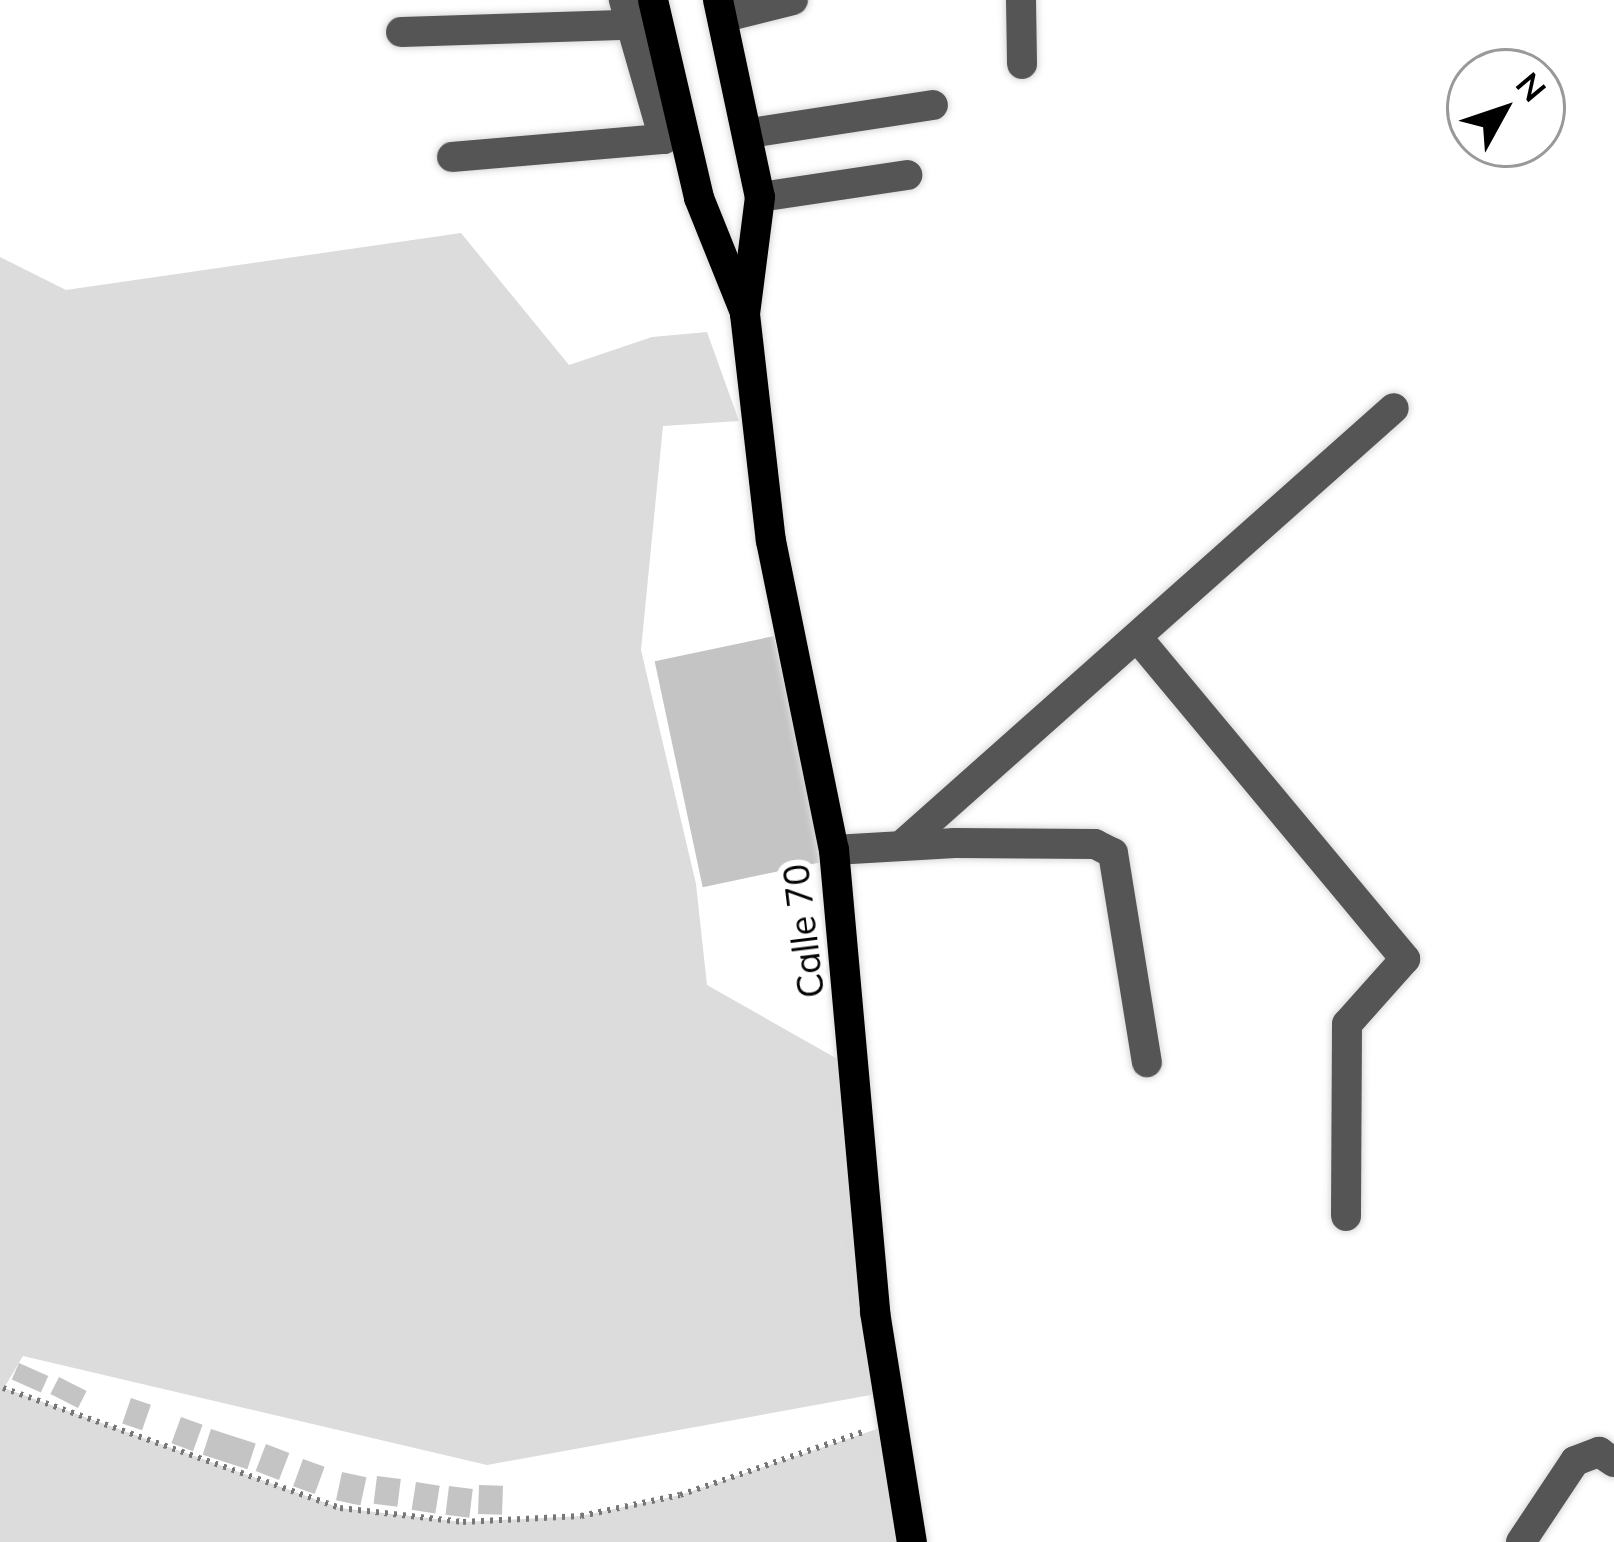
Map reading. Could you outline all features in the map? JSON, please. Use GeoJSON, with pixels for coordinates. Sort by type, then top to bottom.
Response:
{"type":"FeatureCollection","features":[{"type":"Feature","properties":{"kind":"main road","name":"Calle 70"},"geometry":{"type":"LineString","coordinates":[[653,0],[699,198],[745,314]]}},
{"type":"Feature","properties":{"kind":"main road","name":"Calle 70"},"geometry":{"type":"LineString","coordinates":[[722,9],[760,197],[745,314],[771,542],[834,850],[875,1312],[913,1542]]}},
{"type":"Feature","properties":{"kind":"street"},"geometry":{"type":"LineString","coordinates":[[722,9],[793,0]]}},
{"type":"Feature","properties":{"kind":"street"},"geometry":{"type":"LineString","coordinates":[[1021,0],[1022,64]]}},
{"type":"Feature","properties":{"kind":"street"},"geometry":{"type":"LineString","coordinates":[[401,32],[626,13],[664,139],[452,157]]}},
{"type":"Feature","properties":{"kind":"street"},"geometry":{"type":"LineString","coordinates":[[750,133],[933,104]]}},
{"type":"Feature","properties":{"kind":"street"},"geometry":{"type":"LineString","coordinates":[[760,197],[907,175]]}},
{"type":"Feature","properties":{"kind":"street"},"geometry":{"type":"LineString","coordinates":[[901,846],[1394,408]]}},
{"type":"Feature","properties":{"kind":"street"},"geometry":{"type":"LineString","coordinates":[[1137,637],[1405,959],[1347,1024],[1346,1216]]}},
{"type":"Feature","properties":{"kind":"street"},"geometry":{"type":"LineString","coordinates":[[834,850],[1096,844],[1113,853],[1147,1062]]}},
{"type":"Feature","properties":{"kind":"street"},"geometry":{"type":"LineString","coordinates":[[1521,1542],[1575,1461],[1599,1452],[1614,1462]]}},
{"type":"Feature","properties":{"kind":"path"},"geometry":{"type":"LineString","coordinates":[[3,1388],[340,1508],[463,1522],[581,1516],[680,1495],[848,1434],[893,1427]]}},
{"type":"Feature","properties":{"kind":"shaded area"},"geometry":{"type":"Polygon","coordinates":[[[461,233],[569,365],[652,337],[707,332],[739,421],[663,426],[641,650],[696,884],[707,985],[857,1070],[911,1542],[0,1542],[0,257],[66,290],[461,233]],[[23,1356],[4,1388],[340,1508],[463,1522],[581,1516],[680,1495],[892,1424],[887,1392],[487,1465],[23,1356]]]}},
{"type":"Feature","properties":{"kind":"building"},"geometry":{"type":"Polygon","coordinates":[[[774,636],[822,862],[703,887],[655,661],[774,636]]]}},
{"type":"Feature","properties":{"kind":"building"},"geometry":{"type":"Polygon","coordinates":[[[19,1363],[48,1376],[41,1392],[12,1379],[19,1363]]]}},
{"type":"Feature","properties":{"kind":"building"},"geometry":{"type":"Polygon","coordinates":[[[59,1377],[87,1391],[78,1408],[50,1394],[59,1377]]]}},
{"type":"Feature","properties":{"kind":"building"},"geometry":{"type":"Polygon","coordinates":[[[131,1398],[151,1405],[142,1430],[122,1424],[131,1398]]]}},
{"type":"Feature","properties":{"kind":"building"},"geometry":{"type":"Polygon","coordinates":[[[181,1417],[203,1425],[193,1451],[171,1443],[181,1417]]]}},
{"type":"Feature","properties":{"kind":"building"},"geometry":{"type":"Polygon","coordinates":[[[211,1429],[256,1444],[247,1469],[203,1455],[211,1429]]]}},
{"type":"Feature","properties":{"kind":"building"},"geometry":{"type":"Polygon","coordinates":[[[266,1444],[289,1453],[279,1480],[256,1471],[266,1444]]]}},
{"type":"Feature","properties":{"kind":"building"},"geometry":{"type":"Polygon","coordinates":[[[303,1459],[325,1467],[315,1494],[293,1486],[303,1459]]]}},
{"type":"Feature","properties":{"kind":"building"},"geometry":{"type":"Polygon","coordinates":[[[342,1472],[366,1477],[360,1506],[336,1500],[342,1472]]]}},
{"type":"Feature","properties":{"kind":"building"},"geometry":{"type":"Polygon","coordinates":[[[377,1476],[401,1479],[397,1507],[374,1504],[377,1476]]]}},
{"type":"Feature","properties":{"kind":"building"},"geometry":{"type":"Polygon","coordinates":[[[416,1482],[440,1486],[435,1513],[412,1510],[416,1482]]]}},
{"type":"Feature","properties":{"kind":"building"},"geometry":{"type":"Polygon","coordinates":[[[479,1485],[503,1486],[502,1515],[478,1514],[479,1485]]]}},
{"type":"Feature","properties":{"kind":"building"},"geometry":{"type":"Polygon","coordinates":[[[449,1486],[473,1489],[469,1518],[445,1515],[449,1486]]]}}]}
